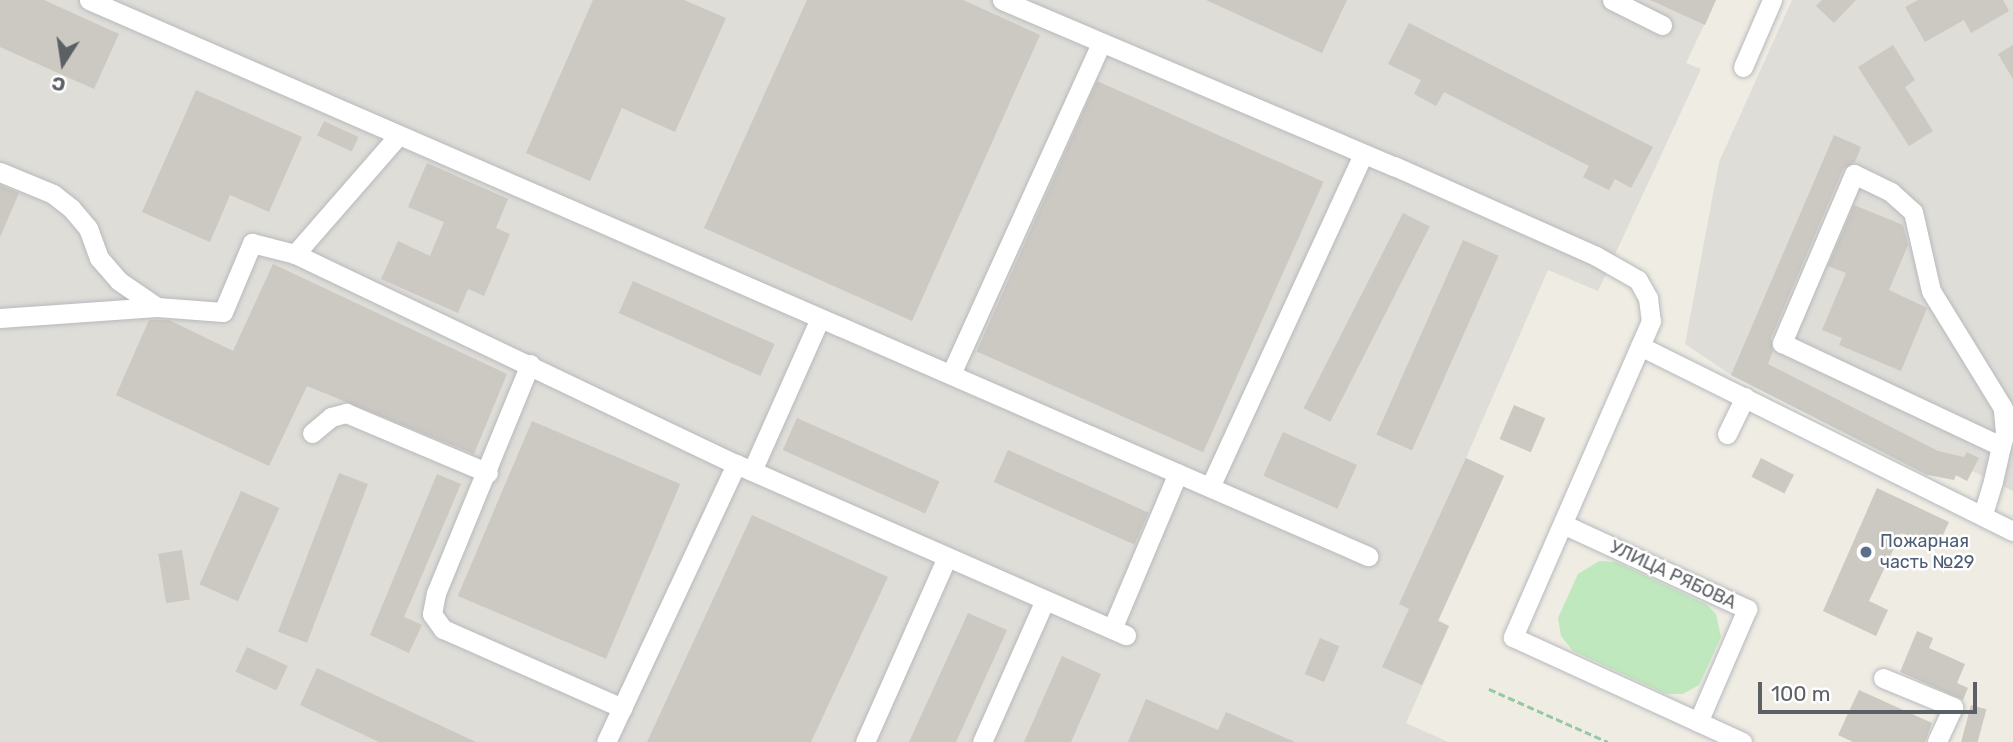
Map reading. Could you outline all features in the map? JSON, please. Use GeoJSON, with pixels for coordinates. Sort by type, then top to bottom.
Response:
{"type":"FeatureCollection","features":[{"type":"Feature","properties":{"kind":"street"},"geometry":{"type":"LineString","coordinates":[[89,0],[397,137],[1368,556]]}},
{"type":"Feature","properties":{"kind":"street"},"geometry":{"type":"LineString","coordinates":[[1002,0],[1362,156],[1394,166],[1622,268],[1638,280],[1648,298],[1651,321],[1513,637],[1742,742]]}},
{"type":"Feature","properties":{"kind":"street"},"geometry":{"type":"LineString","coordinates":[[1612,0],[1642,6],[1662,25]]}},
{"type":"Feature","properties":{"kind":"street"},"geometry":{"type":"LineString","coordinates":[[1743,68],[1772,0]]}},
{"type":"Feature","properties":{"kind":"street"},"geometry":{"type":"LineString","coordinates":[[951,374],[1101,44]]}},
{"type":"Feature","properties":{"kind":"street"},"geometry":{"type":"LineString","coordinates":[[295,254],[397,137]]}},
{"type":"Feature","properties":{"kind":"street"},"geometry":{"type":"LineString","coordinates":[[1210,487],[1362,156]]}},
{"type":"Feature","properties":{"kind":"street"},"geometry":{"type":"LineString","coordinates":[[0,172],[53,194],[71,208],[88,228],[99,258],[120,281],[157,307]]}},
{"type":"Feature","properties":{"kind":"street"},"geometry":{"type":"LineString","coordinates":[[1983,514],[2001,446],[2003,408],[1931,291],[1913,212],[1891,192],[1854,174],[1782,343],[2001,446]]}},
{"type":"Feature","properties":{"kind":"street"},"geometry":{"type":"LineString","coordinates":[[0,318],[157,307],[223,312],[252,243],[295,254],[744,468],[1119,632],[1178,473]]}},
{"type":"Feature","properties":{"kind":"street"},"geometry":{"type":"LineString","coordinates":[[606,742],[820,318]]}},
{"type":"Feature","properties":{"kind":"street"},"geometry":{"type":"LineString","coordinates":[[1640,346],[2013,531]]}},
{"type":"Feature","properties":{"kind":"street"},"geometry":{"type":"LineString","coordinates":[[530,364],[488,473],[436,593],[432,614],[443,629],[622,708]]}},
{"type":"Feature","properties":{"kind":"street"},"geometry":{"type":"LineString","coordinates":[[1727,434],[1745,397]]}},
{"type":"Feature","properties":{"kind":"street"},"geometry":{"type":"LineString","coordinates":[[312,433],[331,417],[346,413],[488,473]]}},
{"type":"Feature","properties":{"kind":"street","name":"УЛИЦА РЯБОВА"},"geometry":{"type":"LineString","coordinates":[[1563,524],[1747,609],[1698,723]]}},
{"type":"Feature","properties":{"kind":"street"},"geometry":{"type":"LineString","coordinates":[[865,742],[947,557]]}},
{"type":"Feature","properties":{"kind":"street"},"geometry":{"type":"LineString","coordinates":[[982,742],[1045,600]]}},
{"type":"Feature","properties":{"kind":"street"},"geometry":{"type":"LineString","coordinates":[[1883,678],[1952,706],[1937,742]]}},
{"type":"Feature","properties":{"kind":"path"},"geometry":{"type":"LineString","coordinates":[[1489,689],[1608,742]]}},
{"type":"Feature","properties":{"kind":"shaded area"},"geometry":{"type":"Polygon","coordinates":[[[0,0],[1716,0],[1686,63],[1701,69],[1598,291],[1548,270],[1466,458],[1504,476],[1438,620],[1449,626],[1406,723],[1448,742],[0,742],[0,0]]]}},
{"type":"Feature","properties":{"kind":"shaded area"},"geometry":{"type":"Polygon","coordinates":[[[1792,0],[2013,0],[2013,491],[1972,471],[1967,481],[1956,475],[1954,480],[1929,473],[1927,476],[1731,375],[1685,344],[1719,162],[1792,0]]]}},
{"type":"Feature","properties":{"kind":"green space"},"geometry":{"type":"Polygon","coordinates":[[[1599,561],[1616,562],[1706,604],[1716,614],[1721,637],[1699,685],[1683,694],[1666,694],[1573,651],[1561,636],[1558,618],[1578,574],[1599,561]]]}},
{"type":"Feature","properties":{"kind":"building"},"geometry":{"type":"Polygon","coordinates":[[[0,0],[44,0],[119,34],[94,89],[0,47],[0,0]]]}},
{"type":"Feature","properties":{"kind":"building"},"geometry":{"type":"Polygon","coordinates":[[[593,0],[684,0],[726,18],[675,132],[622,108],[590,181],[526,153],[593,0]]]}},
{"type":"Feature","properties":{"kind":"building"},"geometry":{"type":"Polygon","coordinates":[[[807,0],[963,0],[1040,35],[912,321],[704,228],[807,0]]]}},
{"type":"Feature","properties":{"kind":"building"},"geometry":{"type":"Polygon","coordinates":[[[1206,0],[1347,0],[1322,53],[1206,0]]]}},
{"type":"Feature","properties":{"kind":"building"},"geometry":{"type":"Polygon","coordinates":[[[1650,0],[1716,0],[1705,25],[1650,0]]]}},
{"type":"Feature","properties":{"kind":"building"},"geometry":{"type":"Polygon","coordinates":[[[1822,0],[1856,0],[1834,23],[1816,6],[1822,0]]]}},
{"type":"Feature","properties":{"kind":"building"},"geometry":{"type":"Polygon","coordinates":[[[1918,0],[2003,0],[2009,11],[1971,33],[1964,20],[1925,42],[1905,7],[1918,0]]]}},
{"type":"Feature","properties":{"kind":"building"},"geometry":{"type":"Polygon","coordinates":[[[1409,23],[1653,147],[1631,188],[1615,179],[1609,190],[1583,177],[1589,166],[1444,92],[1436,106],[1414,94],[1421,80],[1388,64],[1409,23]]]}},
{"type":"Feature","properties":{"kind":"building"},"geometry":{"type":"Polygon","coordinates":[[[1893,45],[1915,80],[1905,87],[1933,131],[1909,146],[1858,67],[1893,45]]]}},
{"type":"Feature","properties":{"kind":"building"},"geometry":{"type":"Polygon","coordinates":[[[2013,45],[2013,79],[1998,54],[2013,45]]]}},
{"type":"Feature","properties":{"kind":"building"},"geometry":{"type":"Polygon","coordinates":[[[1097,81],[1324,182],[1203,452],[977,351],[1097,81]]]}},
{"type":"Feature","properties":{"kind":"building"},"geometry":{"type":"Polygon","coordinates":[[[196,90],[302,137],[269,212],[230,195],[210,242],[142,212],[196,90]]]}},
{"type":"Feature","properties":{"kind":"building"},"geometry":{"type":"Polygon","coordinates":[[[324,121],[358,137],[352,152],[317,136],[324,121]]]}},
{"type":"Feature","properties":{"kind":"building"},"geometry":{"type":"Polygon","coordinates":[[[1834,135],[1861,147],[1855,162],[1843,169],[1771,338],[1773,351],[1768,364],[1938,451],[1964,457],[1967,452],[1979,458],[1967,481],[1956,475],[1954,480],[1928,475],[1731,375],[1834,135]]]}},
{"type":"Feature","properties":{"kind":"building"},"geometry":{"type":"Polygon","coordinates":[[[427,163],[508,199],[496,228],[510,234],[484,296],[468,289],[458,313],[381,279],[398,241],[430,256],[444,222],[408,207],[427,163]]]}},
{"type":"Feature","properties":{"kind":"building"},"geometry":{"type":"Polygon","coordinates":[[[0,185],[19,193],[0,237],[0,185]]]}},
{"type":"Feature","properties":{"kind":"building"},"geometry":{"type":"Polygon","coordinates":[[[1854,205],[1903,225],[1908,245],[1889,290],[1927,308],[1901,371],[1839,345],[1842,338],[1822,330],[1846,273],[1828,266],[1854,205]]]}},
{"type":"Feature","properties":{"kind":"building"},"geometry":{"type":"Polygon","coordinates":[[[1403,213],[1430,227],[1330,422],[1304,408],[1403,213]]]}},
{"type":"Feature","properties":{"kind":"building"},"geometry":{"type":"Polygon","coordinates":[[[1463,240],[1499,256],[1412,450],[1376,435],[1463,240]]]}},
{"type":"Feature","properties":{"kind":"building"},"geometry":{"type":"Polygon","coordinates":[[[273,264],[507,374],[474,454],[307,386],[269,466],[116,395],[149,320],[169,320],[233,351],[273,264]]]}},
{"type":"Feature","properties":{"kind":"building"},"geometry":{"type":"Polygon","coordinates":[[[633,281],[775,344],[760,376],[619,313],[633,281]]]}},
{"type":"Feature","properties":{"kind":"building"},"geometry":{"type":"Polygon","coordinates":[[[1514,405],[1545,418],[1531,452],[1500,439],[1514,405]]]}},
{"type":"Feature","properties":{"kind":"building"},"geometry":{"type":"Polygon","coordinates":[[[797,418],[940,481],[925,513],[783,450],[797,418]]]}},
{"type":"Feature","properties":{"kind":"building"},"geometry":{"type":"Polygon","coordinates":[[[532,421],[680,484],[606,659],[458,596],[532,421]]]}},
{"type":"Feature","properties":{"kind":"building"},"geometry":{"type":"Polygon","coordinates":[[[1283,432],[1357,465],[1337,509],[1263,476],[1283,432]]]}},
{"type":"Feature","properties":{"kind":"building"},"geometry":{"type":"Polygon","coordinates":[[[1008,450],[1149,513],[1134,545],[994,482],[1008,450]]]}},
{"type":"Feature","properties":{"kind":"building"},"geometry":{"type":"Polygon","coordinates":[[[1466,458],[1504,476],[1438,621],[1449,626],[1422,685],[1382,667],[1409,609],[1399,604],[1466,458]]]}},
{"type":"Feature","properties":{"kind":"building"},"geometry":{"type":"Polygon","coordinates":[[[1761,458],[1794,475],[1784,494],[1751,477],[1761,458]]]}},
{"type":"Feature","properties":{"kind":"building"},"geometry":{"type":"Polygon","coordinates":[[[339,473],[368,484],[307,643],[278,632],[339,473]]]}},
{"type":"Feature","properties":{"kind":"building"},"geometry":{"type":"Polygon","coordinates":[[[437,474],[461,484],[404,617],[422,625],[409,653],[370,635],[437,474]]]}},
{"type":"Feature","properties":{"kind":"building"},"geometry":{"type":"Polygon","coordinates":[[[1877,488],[1949,522],[1936,550],[1901,533],[1869,601],[1888,610],[1876,636],[1823,611],[1877,488]]]}},
{"type":"Feature","properties":{"kind":"building"},"geometry":{"type":"Polygon","coordinates":[[[241,491],[279,508],[238,601],[200,584],[241,491]]]}},
{"type":"Feature","properties":{"kind":"building"},"geometry":{"type":"Polygon","coordinates":[[[752,515],[888,577],[811,742],[647,742],[752,515]]]}},
{"type":"Feature","properties":{"kind":"building"},"geometry":{"type":"Polygon","coordinates":[[[182,550],[190,599],[166,603],[158,554],[182,550]]]}},
{"type":"Feature","properties":{"kind":"building"},"geometry":{"type":"Polygon","coordinates":[[[968,613],[1007,630],[956,742],[909,742],[968,613]]]}},
{"type":"Feature","properties":{"kind":"building"},"geometry":{"type":"Polygon","coordinates":[[[1917,631],[1933,638],[1929,648],[1965,664],[1957,683],[1968,688],[1963,700],[1900,672],[1917,631]]]}},
{"type":"Feature","properties":{"kind":"building"},"geometry":{"type":"Polygon","coordinates":[[[1320,638],[1339,646],[1324,682],[1305,674],[1320,638]]]}},
{"type":"Feature","properties":{"kind":"building"},"geometry":{"type":"Polygon","coordinates":[[[247,647],[288,666],[276,690],[236,671],[247,647]]]}},
{"type":"Feature","properties":{"kind":"building"},"geometry":{"type":"Polygon","coordinates":[[[1062,656],[1101,674],[1071,742],[1024,742],[1062,656]]]}},
{"type":"Feature","properties":{"kind":"building"},"geometry":{"type":"Polygon","coordinates":[[[317,668],[476,742],[379,742],[300,705],[317,668]]]}},
{"type":"Feature","properties":{"kind":"building"},"geometry":{"type":"Polygon","coordinates":[[[1859,690],[1932,723],[1925,742],[1853,742],[1838,735],[1859,690]]]}},
{"type":"Feature","properties":{"kind":"building"},"geometry":{"type":"Polygon","coordinates":[[[1146,699],[1218,730],[1226,712],[1295,742],[1128,742],[1146,699]]]}},
{"type":"Feature","properties":{"kind":"building"},"geometry":{"type":"Polygon","coordinates":[[[1971,705],[1986,709],[1978,742],[1961,742],[1971,705]]]}},
{"type":"Feature","properties":{"kind":"place","name":"Пожарная часть №29"},"geometry":{"type":"Point","coordinates":[1866,552]}}]}
